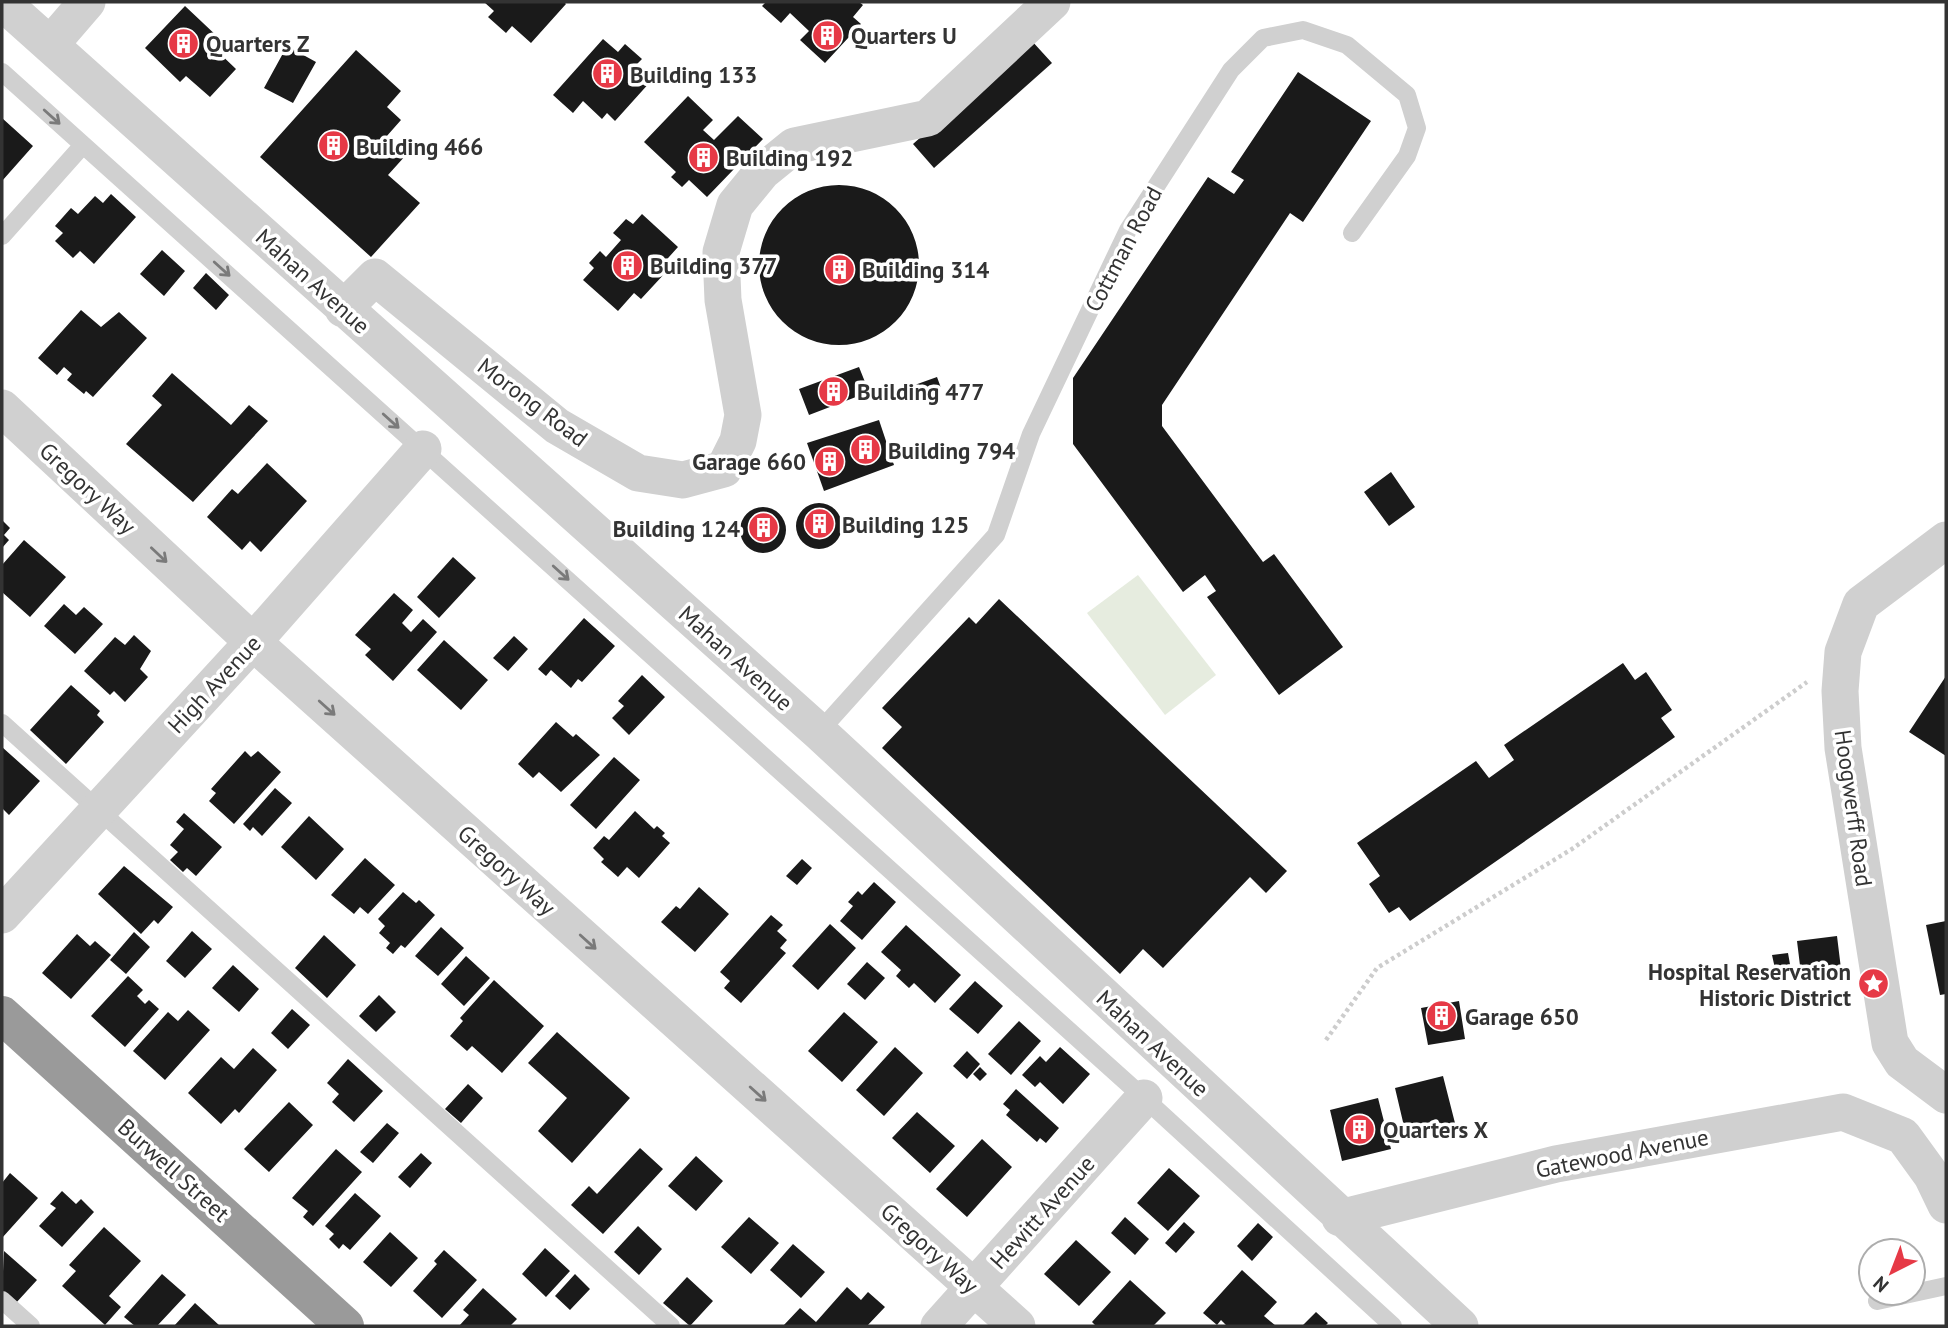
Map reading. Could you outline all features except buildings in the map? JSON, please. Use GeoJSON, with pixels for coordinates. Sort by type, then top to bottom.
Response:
{"type":"FeatureCollection","features":[{"type":"Feature","properties":{"kind":"highway","name":"Burwell Street"},"geometry":{"type":"LineString","coordinates":[[2,1014],[345,1326]]}},
{"type":"Feature","properties":{"kind":"street","name":"Mahan Avenue"},"geometry":{"type":"LineString","coordinates":[[2,2],[342,309],[819,732],[1340,1218],[1460,1326]]}},
{"type":"Feature","properties":{"kind":"street"},"geometry":{"type":"LineString","coordinates":[[50,45],[87,2]]}},
{"type":"Feature","properties":{"kind":"street","name":"Morong Road"},"geometry":{"type":"LineString","coordinates":[[342,309],[375,277],[557,426],[638,473],[683,480],[724,469],[738,441],[743,415],[723,300],[721,264],[721,252],[735,205],[762,172],[794,146],[928,118],[1052,2]]}},
{"type":"Feature","properties":{"kind":"street","name":"Gregory Way"},"geometry":{"type":"LineString","coordinates":[[2,408],[253,642],[1017,1326]]}},
{"type":"Feature","properties":{"kind":"street","name":"High Avenue"},"geometry":{"type":"LineString","coordinates":[[2,915],[253,642],[423,449]]}},
{"type":"Feature","properties":{"kind":"street","name":"Hoogwerff Road"},"geometry":{"type":"LineString","coordinates":[[1946,540],[1861,604],[1843,652],[1840,691],[1843,748],[1890,1043],[1902,1062],[1946,1095]]}},
{"type":"Feature","properties":{"kind":"street","name":"Hewitt Avenue"},"geometry":{"type":"LineString","coordinates":[[939,1326],[1144,1098]]}},
{"type":"Feature","properties":{"kind":"street","name":"Gatewood Avenue"},"geometry":{"type":"LineString","coordinates":[[1340,1218],[1556,1164],[1843,1112],[1903,1136],[1932,1176],[1946,1205]]}},
{"type":"Feature","properties":{"kind":"lane","name":"Cottman Road"},"geometry":{"type":"LineString","coordinates":[[819,732],[996,535],[1031,434],[1128,230],[1231,70],[1263,38],[1303,30],[1347,45],[1407,95],[1417,128],[1407,156],[1352,233]]}},
{"type":"Feature","properties":{"kind":"lane"},"geometry":{"type":"LineString","coordinates":[[2,72],[1144,1098],[1393,1326]]}},
{"type":"Feature","properties":{"kind":"lane"},"geometry":{"type":"LineString","coordinates":[[2,236],[83,145]]}},
{"type":"Feature","properties":{"kind":"lane"},"geometry":{"type":"LineString","coordinates":[[2,723],[671,1326]]}},
{"type":"Feature","properties":{"kind":"lane"},"geometry":{"type":"LineString","coordinates":[[1927,1290],[1946,1286]]}},
{"type":"Feature","properties":{"kind":"lane"},"geometry":{"type":"LineString","coordinates":[[2,1300],[31,1326]]}},
{"type":"Feature","properties":{"kind":"path"},"geometry":{"type":"LineString","coordinates":[[1326,1040],[1377,968],[1572,849],[1810,680]]}},
{"type":"Feature","properties":{"kind":"shaded area"},"geometry":{"type":"Polygon","coordinates":[[[1138,575],[1216,675],[1165,715],[1087,613],[1138,575]]]}},
{"type":"Feature","properties":{"kind":"place","name":"Quarters U"},"geometry":{"type":"Point","coordinates":[828,35]}},
{"type":"Feature","properties":{"kind":"place","name":"Quarters Z"},"geometry":{"type":"Point","coordinates":[183,43]}},
{"type":"Feature","properties":{"kind":"place","name":"Building 133"},"geometry":{"type":"Point","coordinates":[607,74]}},
{"type":"Feature","properties":{"kind":"place","name":"Building 466"},"geometry":{"type":"Point","coordinates":[333,146]}},
{"type":"Feature","properties":{"kind":"place","name":"Building 192"},"geometry":{"type":"Point","coordinates":[703,157]}},
{"type":"Feature","properties":{"kind":"place","name":"Building 377"},"geometry":{"type":"Point","coordinates":[627,265]}},
{"type":"Feature","properties":{"kind":"place","name":"Building 314"},"geometry":{"type":"Point","coordinates":[839,269]}},
{"type":"Feature","properties":{"kind":"place","name":"Building 477"},"geometry":{"type":"Point","coordinates":[834,391]}},
{"type":"Feature","properties":{"kind":"place","name":"Building 794"},"geometry":{"type":"Point","coordinates":[865,450]}},
{"type":"Feature","properties":{"kind":"place","name":"Garage 660"},"geometry":{"type":"Point","coordinates":[829,461]}},
{"type":"Feature","properties":{"kind":"place","name":"Building 125"},"geometry":{"type":"Point","coordinates":[819,524]}},
{"type":"Feature","properties":{"kind":"place","name":"Building 124"},"geometry":{"type":"Point","coordinates":[763,528]}},
{"type":"Feature","properties":{"kind":"place","name":"Hospital Reservation Historic District"},"geometry":{"type":"Point","coordinates":[1874,984]}},
{"type":"Feature","properties":{"kind":"place","name":"Garage 650"},"geometry":{"type":"Point","coordinates":[1442,1016]}},
{"type":"Feature","properties":{"kind":"place","name":"Quarters X"},"geometry":{"type":"Point","coordinates":[1360,1129]}}]}
